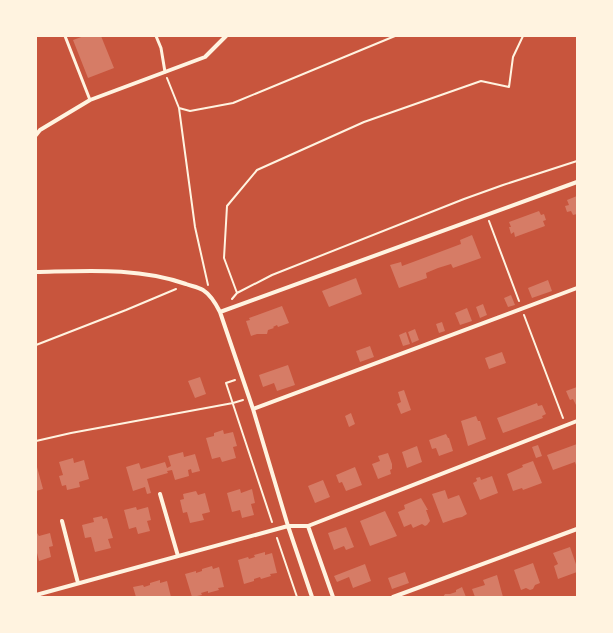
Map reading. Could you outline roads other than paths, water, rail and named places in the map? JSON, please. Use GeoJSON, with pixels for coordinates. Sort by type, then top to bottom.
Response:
{"type":"FeatureCollection","features":[{"type":"Feature","properties":{"kind":"street"},"geometry":{"type":"LineString","coordinates":[[36,135],[40,130],[90,100],[205,57],[226,36]]}},
{"type":"Feature","properties":{"kind":"street"},"geometry":{"type":"LineString","coordinates":[[220,312],[577,182]]}},
{"type":"Feature","properties":{"kind":"street"},"geometry":{"type":"LineString","coordinates":[[36,272],[112,272],[149,274],[171,279],[204,290],[213,299],[220,312],[253,409],[288,526],[312,597]]}},
{"type":"Feature","properties":{"kind":"street"},"geometry":{"type":"LineString","coordinates":[[253,409],[577,288]]}},
{"type":"Feature","properties":{"kind":"street"},"geometry":{"type":"LineString","coordinates":[[36,595],[274,529],[288,526],[308,526],[577,421]]}},
{"type":"Feature","properties":{"kind":"street"},"geometry":{"type":"LineString","coordinates":[[160,494],[178,556]]}},
{"type":"Feature","properties":{"kind":"street"},"geometry":{"type":"LineString","coordinates":[[62,521],[78,583]]}},
{"type":"Feature","properties":{"kind":"street"},"geometry":{"type":"LineString","coordinates":[[308,526],[333,597]]}},
{"type":"Feature","properties":{"kind":"street"},"geometry":{"type":"LineString","coordinates":[[393,597],[577,529]]}},
{"type":"Feature","properties":{"kind":"lane"},"geometry":{"type":"LineString","coordinates":[[66,36],[90,100]]}},
{"type":"Feature","properties":{"kind":"lane"},"geometry":{"type":"LineString","coordinates":[[156,36],[161,48],[165,72]]}}]}
